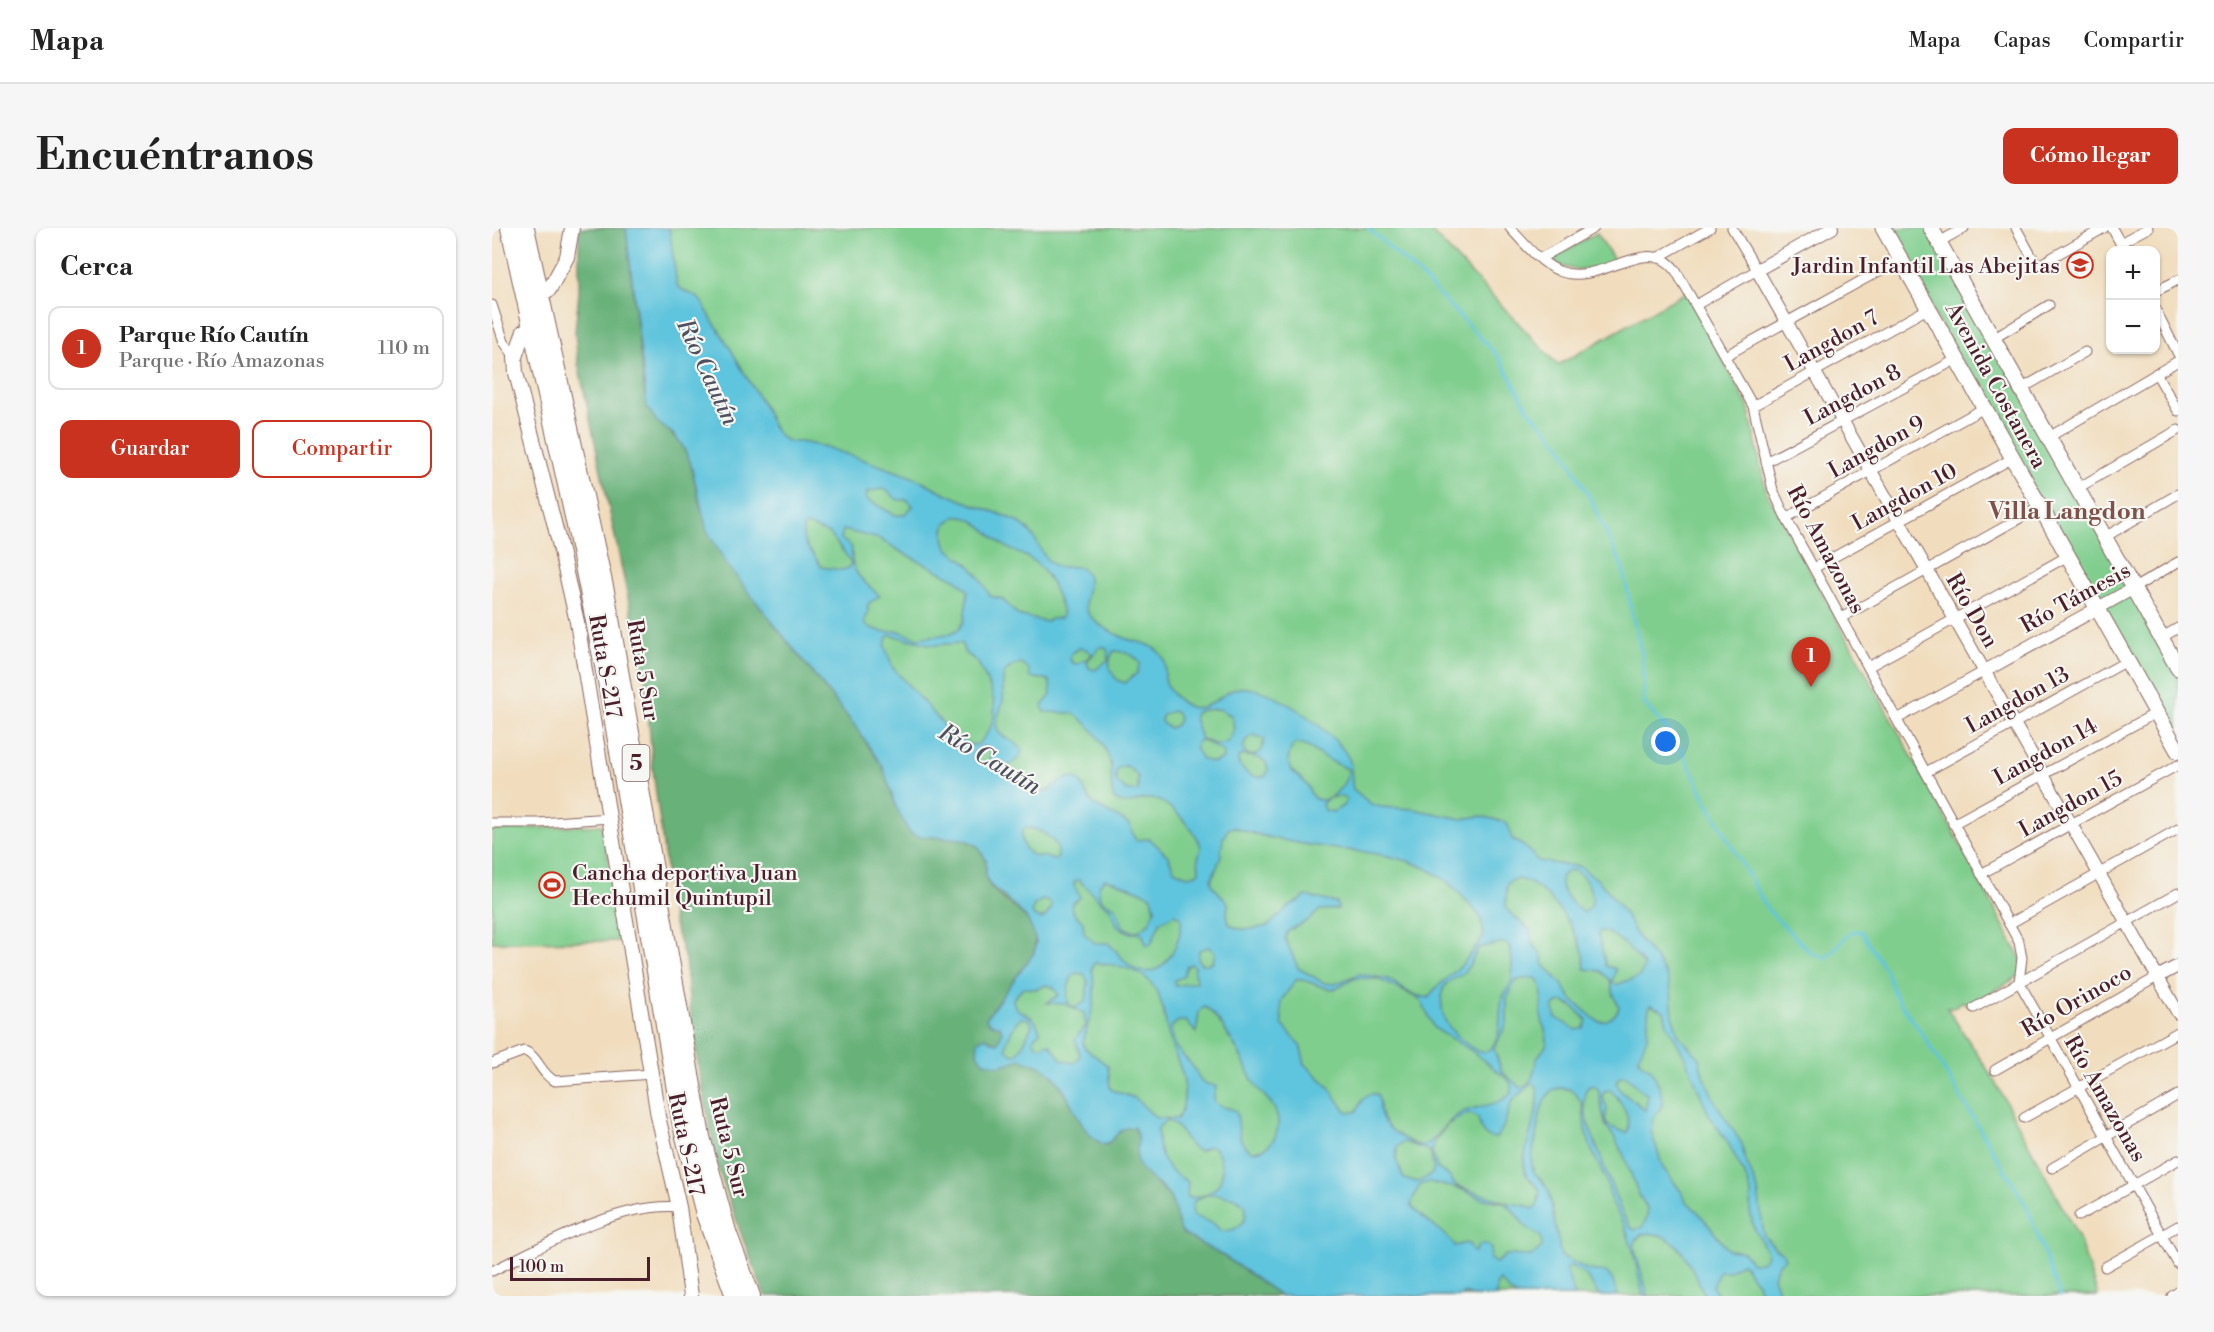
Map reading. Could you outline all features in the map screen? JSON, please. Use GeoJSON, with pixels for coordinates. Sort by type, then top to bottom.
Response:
{"type":"FeatureCollection","features":[{"type":"Feature","properties":{"kind":"highway","name":"Ruta 5 Sur"},"geometry":{"type":"LineString","coordinates":[[510,228],[575,521],[607,681],[682,1125],[705,1214],[735,1296]]}},
{"type":"Feature","properties":{"kind":"highway","name":"Ruta 5 Sur"},"geometry":{"type":"LineString","coordinates":[[525,228],[594,537],[614,639],[689,1079],[701,1137],[722,1214],[752,1296]]}},
{"type":"Feature","properties":{"kind":"main road"},"geometry":{"type":"LineString","coordinates":[[549,290],[567,257],[572,228]]}},
{"type":"Feature","properties":{"kind":"main road","name":"Avenida Costanera"},"geometry":{"type":"LineString","coordinates":[[1883,228],[2178,751]]}},
{"type":"Feature","properties":{"kind":"main road","name":"Avenida Costanera"},"geometry":{"type":"LineString","coordinates":[[1931,228],[2178,668]]}},
{"type":"Feature","properties":{"kind":"main road","name":"Ruta S-217"},"geometry":{"type":"LineString","coordinates":[[524,331],[515,357],[518,382],[575,612],[658,1116],[679,1207],[691,1296]]}},
{"type":"Feature","properties":{"kind":"street"},"geometry":{"type":"LineString","coordinates":[[1510,228],[1540,258],[1557,270],[1577,274],[1593,273],[1643,256],[1657,258],[1710,228]]}},
{"type":"Feature","properties":{"kind":"street"},"geometry":{"type":"LineString","coordinates":[[1540,258],[1594,228]]}},
{"type":"Feature","properties":{"kind":"street","name":"Río Don"},"geometry":{"type":"LineString","coordinates":[[1732,228],[2178,1013]]}},
{"type":"Feature","properties":{"kind":"street"},"geometry":{"type":"LineString","coordinates":[[1696,305],[1832,228]]}},
{"type":"Feature","properties":{"kind":"street"},"geometry":{"type":"LineString","coordinates":[[1939,242],[1964,228]]}},
{"type":"Feature","properties":{"kind":"street"},"geometry":{"type":"LineString","coordinates":[[2016,228],[2037,266],[2104,228]]}},
{"type":"Feature","properties":{"kind":"street"},"geometry":{"type":"LineString","coordinates":[[2112,228],[2121,246]]}},
{"type":"Feature","properties":{"kind":"street"},"geometry":{"type":"LineString","coordinates":[[2123,246],[2148,228]]}},
{"type":"Feature","properties":{"kind":"street","name":"Río Amazonas"},"geometry":{"type":"LineString","coordinates":[[1657,258],[1673,267],[1753,406],[1773,490],[1786,518],[2019,942],[2022,958],[2019,982],[2178,1264]]}},
{"type":"Feature","properties":{"kind":"street"},"geometry":{"type":"LineString","coordinates":[[1725,356],[1901,259]]}},
{"type":"Feature","properties":{"kind":"street"},"geometry":{"type":"LineString","coordinates":[[2160,289],[2178,280]]}},
{"type":"Feature","properties":{"kind":"street"},"geometry":{"type":"LineString","coordinates":[[492,304],[504,342],[515,357]]}},
{"type":"Feature","properties":{"kind":"street"},"geometry":{"type":"LineString","coordinates":[[1993,339],[2049,305]]}},
{"type":"Feature","properties":{"kind":"street","name":"Langdon 7"},"geometry":{"type":"LineString","coordinates":[[1753,406],[1929,308]]}},
{"type":"Feature","properties":{"kind":"street"},"geometry":{"type":"LineString","coordinates":[[2160,318],[2178,354]]}},
{"type":"Feature","properties":{"kind":"street"},"geometry":{"type":"LineString","coordinates":[[2022,389],[2085,352]]}},
{"type":"Feature","properties":{"kind":"street","name":"Langdon 8"},"geometry":{"type":"LineString","coordinates":[[1766,462],[1957,359]]}},
{"type":"Feature","properties":{"kind":"street"},"geometry":{"type":"LineString","coordinates":[[2049,437],[2178,361]]}},
{"type":"Feature","properties":{"kind":"street"},"geometry":{"type":"LineString","coordinates":[[2156,373],[2178,411]]}},
{"type":"Feature","properties":{"kind":"street","name":"Langdon 9"},"geometry":{"type":"LineString","coordinates":[[1786,518],[1984,408]]}},
{"type":"Feature","properties":{"kind":"street"},"geometry":{"type":"LineString","coordinates":[[2078,488],[2178,430]]}},
{"type":"Feature","properties":{"kind":"street","name":"Langdon 10"},"geometry":{"type":"LineString","coordinates":[[1814,568],[2013,458]]}},
{"type":"Feature","properties":{"kind":"street"},"geometry":{"type":"LineString","coordinates":[[2105,537],[2178,494]]}},
{"type":"Feature","properties":{"kind":"street"},"geometry":{"type":"LineString","coordinates":[[1841,618],[2040,507]]}},
{"type":"Feature","properties":{"kind":"street"},"geometry":{"type":"LineString","coordinates":[[1868,667],[2068,556]]}},
{"type":"Feature","properties":{"kind":"street","name":"Río Támesis"},"geometry":{"type":"LineString","coordinates":[[1897,719],[2178,562]]}},
{"type":"Feature","properties":{"kind":"street"},"geometry":{"type":"LineString","coordinates":[[2161,638],[2178,628]]}},
{"type":"Feature","properties":{"kind":"street","name":"Langdon 13"},"geometry":{"type":"LineString","coordinates":[[1926,772],[2127,661]]}},
{"type":"Feature","properties":{"kind":"street","name":"Langdon 14"},"geometry":{"type":"LineString","coordinates":[[1953,824],[2156,713]]}},
{"type":"Feature","properties":{"kind":"street","name":"Langdon 15"},"geometry":{"type":"LineString","coordinates":[[1981,874],[2178,765]]}},
{"type":"Feature","properties":{"kind":"street"},"geometry":{"type":"LineString","coordinates":[[492,823],[539,823],[610,818]]}},
{"type":"Feature","properties":{"kind":"street"},"geometry":{"type":"LineString","coordinates":[[2009,924],[2178,829]]}},
{"type":"Feature","properties":{"kind":"street"},"geometry":{"type":"LineString","coordinates":[[1974,1008],[2178,893]]}},
{"type":"Feature","properties":{"kind":"street","name":"Río Orinoco"},"geometry":{"type":"LineString","coordinates":[[1995,1070],[2178,966]]}},
{"type":"Feature","properties":{"kind":"street"},"geometry":{"type":"LineString","coordinates":[[2024,1118],[2178,1032]]}},
{"type":"Feature","properties":{"kind":"street"},"geometry":{"type":"LineString","coordinates":[[492,1063],[524,1051],[532,1054],[543,1073],[555,1081],[652,1074]]}},
{"type":"Feature","properties":{"kind":"street"},"geometry":{"type":"LineString","coordinates":[[2052,1168],[2178,1095]]}},
{"type":"Feature","properties":{"kind":"street"},"geometry":{"type":"LineString","coordinates":[[2079,1216],[2178,1160]]}},
{"type":"Feature","properties":{"kind":"street"},"geometry":{"type":"LineString","coordinates":[[492,1271],[586,1226],[659,1206],[679,1207]]}},
{"type":"Feature","properties":{"kind":"street"},"geometry":{"type":"LineString","coordinates":[[2105,1268],[2178,1226]]}},
{"type":"Feature","properties":{"kind":"street"},"geometry":{"type":"LineString","coordinates":[[2172,1296],[2178,1292]]}},
{"type":"Feature","properties":{"kind":"green space"},"geometry":{"type":"Polygon","coordinates":[[[579,228],[626,228],[645,397],[668,430],[682,445],[690,461],[701,509],[776,627],[855,726],[883,767],[909,832],[923,836],[961,839],[977,846],[985,856],[988,883],[995,892],[1027,919],[1032,928],[1035,939],[1034,953],[986,1018],[989,1023],[1000,1026],[1001,1039],[995,1043],[985,1037],[1017,1060],[1021,1059],[1047,1070],[1062,1088],[1090,1134],[1098,1141],[1107,1145],[1122,1129],[1134,1127],[1139,1137],[1138,1163],[1174,1204],[1183,1234],[1225,1257],[1281,1296],[765,1296],[719,1171],[701,1082],[692,1027],[685,959],[673,921],[652,763],[646,682],[578,363],[575,332],[579,292],[579,228]]]}},
{"type":"Feature","properties":{"kind":"green space"},"geometry":{"type":"Polygon","coordinates":[[[580,228],[1428,228],[1558,365],[1686,292],[1748,406],[1766,491],[1972,866],[2027,971],[1980,1000],[1967,1006],[1963,1001],[1953,1008],[1947,1008],[1993,1078],[2078,1236],[2098,1296],[796,1296],[580,228]]]}},
{"type":"Feature","properties":{"kind":"green space"},"geometry":{"type":"Polygon","coordinates":[[[1886,228],[1928,228],[2178,671],[2178,747],[1886,228]]]}},
{"type":"Feature","properties":{"kind":"green space"},"geometry":{"type":"Polygon","coordinates":[[[1597,233],[1616,263],[1590,269],[1574,269],[1549,260],[1597,233]]]}},
{"type":"Feature","properties":{"kind":"green space","name":"Cancha deportiva Juan Hechumil Quintupil"},"geometry":{"type":"Polygon","coordinates":[[[602,825],[623,941],[492,942],[492,830],[602,825]]]}},
{"type":"Feature","properties":{"kind":"water","name":"Río Cautín"},"geometry":{"type":"Polygon","coordinates":[[[626,228],[669,228],[677,285],[697,297],[703,305],[781,437],[789,442],[805,443],[832,450],[901,473],[960,500],[1018,522],[1030,532],[1045,556],[1054,565],[1079,567],[1086,574],[1088,584],[1086,608],[1095,621],[1117,635],[1155,648],[1162,655],[1169,689],[1174,696],[1188,706],[1195,708],[1208,705],[1239,688],[1266,693],[1300,711],[1330,735],[1350,761],[1353,789],[1371,804],[1413,809],[1462,819],[1481,816],[1504,822],[1508,825],[1512,839],[1524,846],[1538,861],[1580,867],[1597,879],[1625,914],[1637,936],[1658,962],[1668,979],[1673,1018],[1679,1036],[1699,1057],[1702,1071],[1715,1102],[1742,1144],[1744,1156],[1758,1190],[1764,1236],[1782,1252],[1785,1258],[1778,1265],[1773,1277],[1780,1296],[1760,1296],[1758,1285],[1742,1263],[1729,1271],[1719,1271],[1713,1287],[1718,1296],[1705,1296],[1689,1263],[1675,1244],[1655,1234],[1642,1234],[1636,1240],[1634,1247],[1648,1296],[1643,1296],[1625,1227],[1613,1205],[1605,1178],[1592,1151],[1585,1129],[1582,1103],[1574,1091],[1563,1088],[1555,1089],[1544,1101],[1532,1156],[1532,1166],[1549,1191],[1561,1256],[1588,1270],[1606,1272],[1612,1279],[1618,1296],[1599,1296],[1585,1274],[1571,1266],[1566,1269],[1575,1296],[1517,1296],[1510,1292],[1500,1280],[1497,1283],[1496,1296],[1473,1296],[1463,1293],[1461,1296],[1281,1296],[1225,1257],[1183,1234],[1168,1194],[1144,1173],[1138,1164],[1138,1136],[1134,1127],[1120,1131],[1104,1145],[1086,1130],[1063,1088],[1047,1070],[1021,1059],[999,1066],[982,1061],[977,1053],[978,1041],[985,1037],[998,1043],[1002,1032],[1000,1026],[989,1023],[986,1018],[1034,953],[1036,942],[1027,919],[989,884],[986,877],[986,860],[977,845],[963,839],[916,836],[909,832],[896,807],[883,767],[855,726],[727,565],[707,531],[690,461],[682,445],[673,434],[657,422],[647,407],[626,228]],[[881,489],[867,492],[866,499],[895,515],[904,515],[913,506],[908,500],[898,500],[886,490],[881,489]],[[955,517],[945,525],[944,535],[947,547],[974,570],[990,596],[1002,599],[1018,615],[1046,622],[1061,618],[1062,610],[1057,594],[1043,570],[1027,557],[1002,544],[975,522],[955,517]],[[807,525],[804,526],[805,543],[821,567],[842,570],[851,564],[830,534],[807,525]],[[843,530],[841,539],[852,547],[858,576],[880,596],[868,604],[868,613],[864,622],[866,626],[883,632],[899,631],[917,638],[949,634],[959,629],[964,621],[968,591],[957,580],[880,539],[843,530]],[[890,635],[887,637],[885,646],[893,668],[952,734],[972,745],[978,744],[987,734],[994,714],[992,694],[977,661],[965,653],[961,643],[934,645],[890,635]],[[1100,647],[1087,661],[1089,668],[1095,670],[1108,660],[1108,651],[1100,647]],[[1080,648],[1072,653],[1070,659],[1073,663],[1078,664],[1090,657],[1088,650],[1080,648]],[[1114,651],[1110,659],[1111,669],[1117,680],[1125,683],[1137,673],[1140,663],[1129,654],[1114,651]],[[1021,663],[1005,672],[1003,703],[997,718],[998,731],[1017,745],[1022,752],[1018,759],[1010,765],[1010,774],[1045,792],[1067,778],[1075,778],[1083,785],[1091,801],[1099,808],[1131,827],[1136,840],[1150,839],[1168,856],[1174,870],[1187,876],[1197,874],[1201,848],[1195,834],[1175,812],[1160,801],[1143,799],[1125,803],[1114,799],[1109,758],[1097,736],[1073,713],[1045,712],[1042,706],[1051,695],[1050,682],[1046,679],[1030,678],[1029,670],[1021,663]],[[1220,709],[1202,710],[1195,713],[1194,717],[1201,739],[1217,745],[1228,742],[1234,729],[1232,716],[1220,709]],[[1172,711],[1163,715],[1162,723],[1169,728],[1175,726],[1179,720],[1177,713],[1172,711]],[[1253,735],[1246,740],[1243,749],[1246,754],[1253,756],[1260,752],[1265,739],[1253,735]],[[1202,740],[1198,741],[1195,748],[1202,759],[1213,763],[1223,759],[1222,751],[1202,740]],[[1296,743],[1289,753],[1288,761],[1291,769],[1304,781],[1314,798],[1326,799],[1337,792],[1346,780],[1348,769],[1310,748],[1296,743]],[[981,747],[973,757],[978,763],[985,765],[989,761],[991,752],[987,747],[981,747]],[[1242,755],[1238,758],[1238,763],[1243,769],[1257,777],[1266,776],[1268,770],[1266,762],[1259,758],[1242,755]],[[1127,766],[1119,767],[1116,771],[1116,781],[1127,791],[1138,791],[1138,776],[1127,766]],[[1339,796],[1328,798],[1322,804],[1324,810],[1333,812],[1343,806],[1347,799],[1339,796]],[[1233,827],[1228,829],[1223,838],[1220,860],[1211,880],[1213,886],[1228,903],[1229,924],[1239,929],[1268,926],[1287,908],[1306,896],[1337,903],[1338,909],[1320,910],[1309,920],[1288,931],[1285,938],[1298,968],[1324,983],[1335,984],[1359,974],[1388,979],[1411,994],[1428,998],[1463,964],[1484,936],[1478,914],[1448,883],[1432,872],[1399,858],[1289,842],[1233,827]],[[1024,828],[1022,832],[1025,848],[1035,856],[1057,859],[1058,852],[1053,841],[1043,833],[1030,828],[1024,828]],[[1571,870],[1561,879],[1561,885],[1568,898],[1584,913],[1592,905],[1588,883],[1581,875],[1571,870]],[[1104,879],[1099,886],[1101,899],[1116,908],[1123,927],[1134,932],[1149,923],[1155,909],[1152,897],[1149,895],[1104,879]],[[1517,879],[1510,881],[1507,885],[1506,907],[1530,930],[1532,943],[1542,955],[1544,965],[1562,984],[1571,999],[1596,1020],[1603,1021],[1613,1016],[1619,1007],[1610,980],[1601,971],[1585,969],[1580,944],[1558,908],[1539,888],[1517,879]],[[1079,880],[1075,881],[1074,885],[1080,897],[1071,908],[1083,922],[1084,933],[1095,943],[1108,943],[1135,969],[1150,971],[1158,968],[1165,962],[1176,945],[1181,917],[1175,914],[1160,922],[1151,944],[1147,946],[1142,933],[1131,933],[1118,927],[1110,908],[1079,880]],[[1042,900],[1034,905],[1032,912],[1034,916],[1041,919],[1052,907],[1050,902],[1042,900]],[[1600,931],[1598,934],[1606,966],[1616,969],[1612,983],[1617,985],[1637,977],[1643,971],[1644,966],[1618,938],[1600,931]],[[1500,943],[1478,948],[1469,966],[1461,975],[1445,985],[1442,993],[1442,1006],[1445,1020],[1452,1030],[1463,1041],[1482,1052],[1492,1047],[1498,1034],[1502,1000],[1512,979],[1510,947],[1505,943],[1500,943]],[[1209,947],[1199,950],[1198,960],[1201,964],[1213,961],[1215,953],[1209,947]],[[1094,963],[1092,969],[1094,1003],[1083,1043],[1085,1048],[1108,1066],[1112,1090],[1135,1098],[1156,1118],[1177,1119],[1181,1111],[1184,1092],[1181,1068],[1171,1044],[1159,996],[1145,977],[1124,968],[1094,963]],[[1192,964],[1187,966],[1183,977],[1174,980],[1175,986],[1197,982],[1194,974],[1195,967],[1192,964]],[[1075,973],[1068,993],[1070,1006],[1077,1007],[1086,1001],[1088,982],[1084,974],[1075,973]],[[1356,978],[1337,988],[1329,989],[1296,980],[1281,1001],[1282,1024],[1300,1045],[1305,1064],[1328,1086],[1345,1110],[1356,1112],[1366,1096],[1377,1094],[1385,1123],[1407,1140],[1425,1146],[1457,1115],[1501,1100],[1511,1093],[1511,1083],[1506,1078],[1472,1051],[1434,1028],[1420,999],[1378,979],[1356,978]],[[1536,978],[1517,980],[1515,983],[1507,999],[1507,1023],[1494,1049],[1502,1072],[1521,1088],[1531,1079],[1538,1057],[1547,1042],[1541,1014],[1542,991],[1536,978]],[[1046,985],[1037,989],[1023,988],[1013,999],[1014,1005],[1034,1019],[1037,1024],[1040,1032],[1033,1039],[1036,1045],[1040,1047],[1049,1043],[1062,1060],[1074,1063],[1078,1060],[1080,1055],[1075,1039],[1086,1026],[1084,1013],[1065,1004],[1047,1003],[1059,995],[1053,987],[1046,985]],[[1562,1002],[1557,1003],[1553,1008],[1556,1018],[1577,1030],[1584,1028],[1587,1020],[1572,1006],[1562,1002]],[[1650,1005],[1646,1038],[1638,1057],[1641,1063],[1651,1069],[1661,1090],[1662,1105],[1653,1119],[1651,1131],[1663,1168],[1686,1201],[1699,1213],[1729,1250],[1744,1252],[1752,1263],[1761,1262],[1767,1252],[1753,1226],[1750,1212],[1751,1192],[1748,1182],[1728,1143],[1709,1115],[1684,1055],[1667,1024],[1664,1011],[1650,1005]],[[1204,1007],[1199,1012],[1196,1033],[1186,1021],[1179,1021],[1172,1026],[1171,1032],[1175,1046],[1192,1065],[1203,1083],[1216,1086],[1214,1100],[1216,1103],[1236,1111],[1243,1144],[1252,1151],[1266,1147],[1275,1137],[1277,1115],[1272,1104],[1254,1083],[1238,1051],[1217,1018],[1204,1007]],[[1021,1018],[1016,1022],[1009,1036],[1007,1050],[1016,1055],[1032,1025],[1029,1019],[1021,1018]],[[1624,1075],[1617,1079],[1622,1092],[1645,1110],[1648,1095],[1624,1075]],[[1531,1084],[1512,1101],[1503,1128],[1496,1138],[1488,1137],[1481,1130],[1478,1118],[1469,1113],[1448,1124],[1435,1140],[1432,1153],[1438,1169],[1448,1175],[1456,1186],[1509,1203],[1533,1209],[1537,1207],[1540,1190],[1526,1175],[1524,1162],[1538,1102],[1535,1084],[1531,1084]],[[1593,1085],[1585,1092],[1584,1105],[1587,1121],[1621,1211],[1631,1228],[1635,1230],[1642,1227],[1647,1217],[1647,1208],[1639,1195],[1624,1156],[1605,1124],[1598,1089],[1593,1085]],[[1610,1090],[1605,1091],[1602,1096],[1607,1108],[1605,1122],[1627,1133],[1628,1122],[1625,1110],[1610,1090]],[[1166,1120],[1158,1128],[1160,1153],[1170,1170],[1188,1182],[1187,1197],[1195,1198],[1208,1193],[1216,1188],[1220,1181],[1221,1164],[1215,1149],[1211,1146],[1199,1151],[1190,1145],[1176,1126],[1166,1120]],[[1404,1142],[1397,1147],[1396,1159],[1404,1179],[1418,1182],[1431,1175],[1434,1169],[1430,1151],[1404,1142]],[[1428,1182],[1420,1185],[1412,1206],[1455,1246],[1466,1243],[1470,1245],[1473,1252],[1476,1251],[1478,1245],[1488,1245],[1491,1249],[1490,1259],[1496,1263],[1506,1255],[1531,1256],[1542,1247],[1541,1237],[1525,1226],[1511,1208],[1503,1202],[1483,1199],[1461,1189],[1428,1182]],[[1215,1194],[1197,1199],[1192,1206],[1194,1216],[1214,1224],[1221,1231],[1232,1230],[1244,1221],[1245,1205],[1235,1198],[1215,1194]]]}},
{"type":"Feature","properties":{"kind":"waterway"},"geometry":{"type":"LineString","coordinates":[[1368,228],[1423,278],[1499,357],[1528,409],[1560,444],[1588,494],[1622,566],[1642,655],[1644,703],[1668,731],[1685,757],[1703,795],[1768,910],[1811,953],[1826,958],[1851,932],[1861,931],[1886,971],[1894,994],[1923,1035],[2027,1207],[2060,1296]]}},
{"type":"Feature","properties":{"kind":"place","name":"Jardin Infantil Las Abejitas"},"geometry":{"type":"Point","coordinates":[2080,265]}},
{"type":"Feature","properties":{"kind":"place","name":"Parque Río Cautín"},"geometry":{"type":"Point","coordinates":[1811,687]}},
{"type":"Feature","properties":{"kind":"place","name":"Cancha deportiva Juan Hechumil Quintupil"},"geometry":{"type":"Point","coordinates":[552,885]}},
{"type":"Feature","properties":{"kind":"district","name":"Villa Langdon"},"geometry":{"type":"Point","coordinates":[2067,511]}}]}
